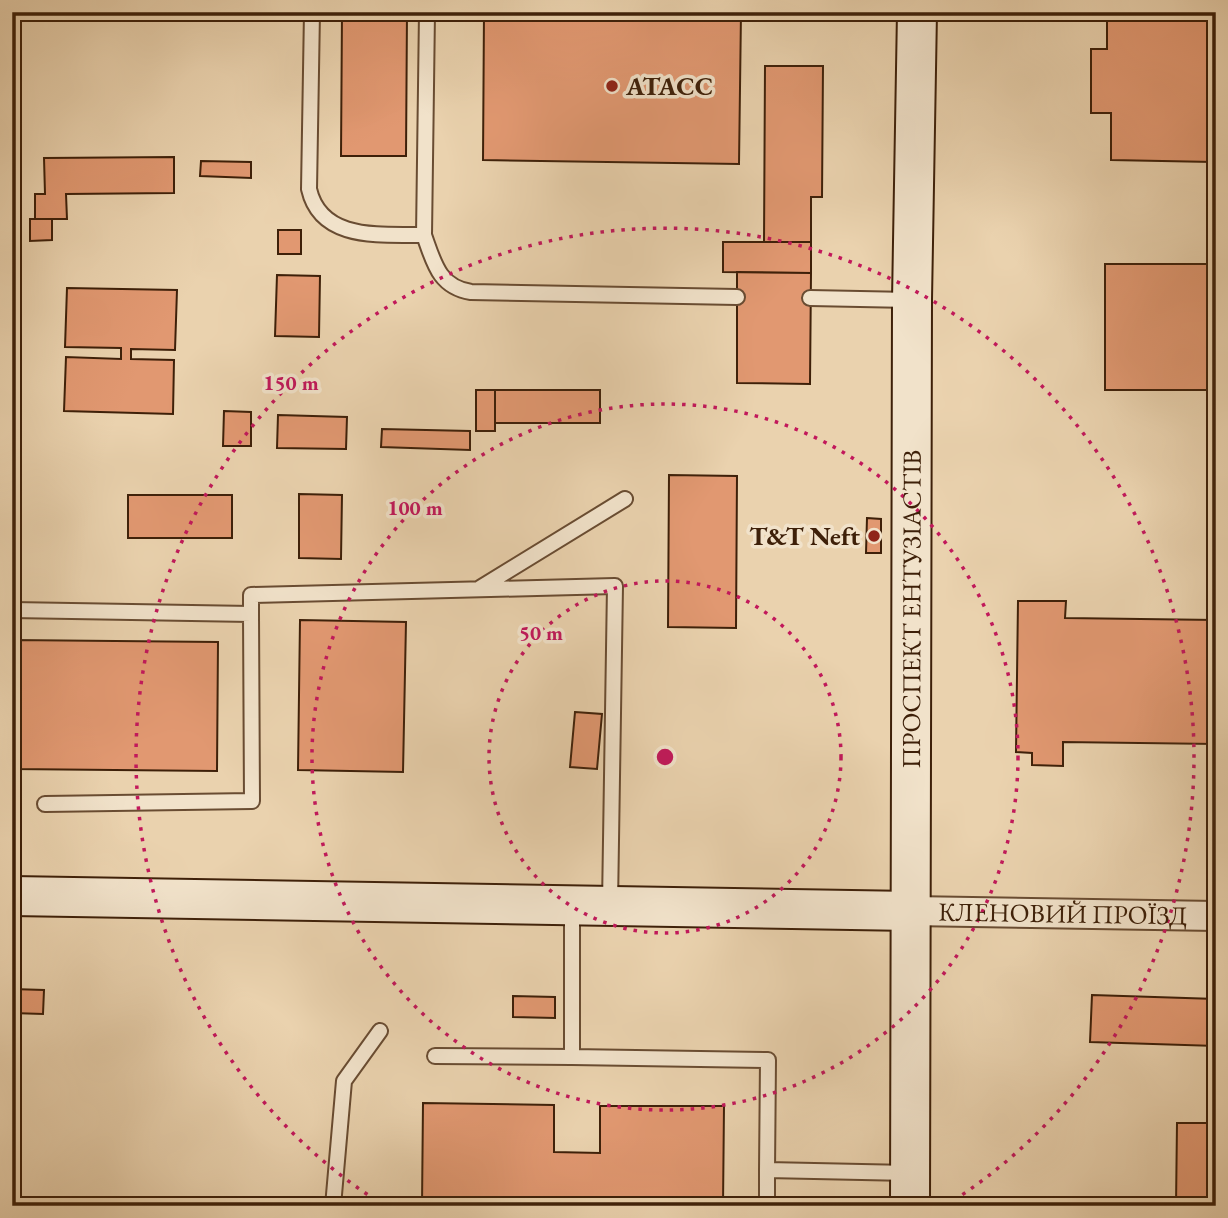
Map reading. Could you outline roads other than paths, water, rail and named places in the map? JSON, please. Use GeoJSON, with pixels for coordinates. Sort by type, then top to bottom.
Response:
{"type":"FeatureCollection","features":[{"type":"Feature","properties":{"kind":"street","name":"ПРОСПЕКТ ЕНТУЗІАСТІВ"},"geometry":{"type":"LineString","coordinates":[[910,1189],[912,300],[917,12]]}},
{"type":"Feature","properties":{"kind":"street"},"geometry":{"type":"LineString","coordinates":[[12,895],[911,911]]}},
{"type":"Feature","properties":{"kind":"street","name":"КЛЕНОВИЙ ПРОЇЗД"},"geometry":{"type":"LineString","coordinates":[[911,911],[1216,916]]}},
{"type":"Feature","properties":{"kind":"lane"},"geometry":{"type":"LineString","coordinates":[[312,12],[309,189],[315,207],[328,220],[355,233],[424,235]]}},
{"type":"Feature","properties":{"kind":"lane"},"geometry":{"type":"LineString","coordinates":[[427,12],[424,235],[436,269],[451,286],[461,290],[737,297]]}},
{"type":"Feature","properties":{"kind":"lane"},"geometry":{"type":"LineString","coordinates":[[810,298],[912,300]]}},
{"type":"Feature","properties":{"kind":"lane"},"geometry":{"type":"LineString","coordinates":[[478,590],[625,499]]}},
{"type":"Feature","properties":{"kind":"lane"},"geometry":{"type":"LineString","coordinates":[[45,804],[253,801],[251,595],[615,586],[610,904]]}},
{"type":"Feature","properties":{"kind":"lane"},"geometry":{"type":"LineString","coordinates":[[12,610],[251,614]]}},
{"type":"Feature","properties":{"kind":"lane"},"geometry":{"type":"LineString","coordinates":[[572,904],[572,1057]]}},
{"type":"Feature","properties":{"kind":"lane"},"geometry":{"type":"LineString","coordinates":[[333,1206],[344,1081],[380,1031]]}},
{"type":"Feature","properties":{"kind":"lane"},"geometry":{"type":"LineString","coordinates":[[435,1055],[768,1060],[767,1206]]}},
{"type":"Feature","properties":{"kind":"lane"},"geometry":{"type":"LineString","coordinates":[[768,1170],[910,1189]]}},
{"type":"Feature","properties":{"kind":"place","name":"АТАСС"},"geometry":{"type":"Point","coordinates":[612,86]}},
{"type":"Feature","properties":{"kind":"place","name":"T&T Neft"},"geometry":{"type":"Point","coordinates":[874,536]}}]}
